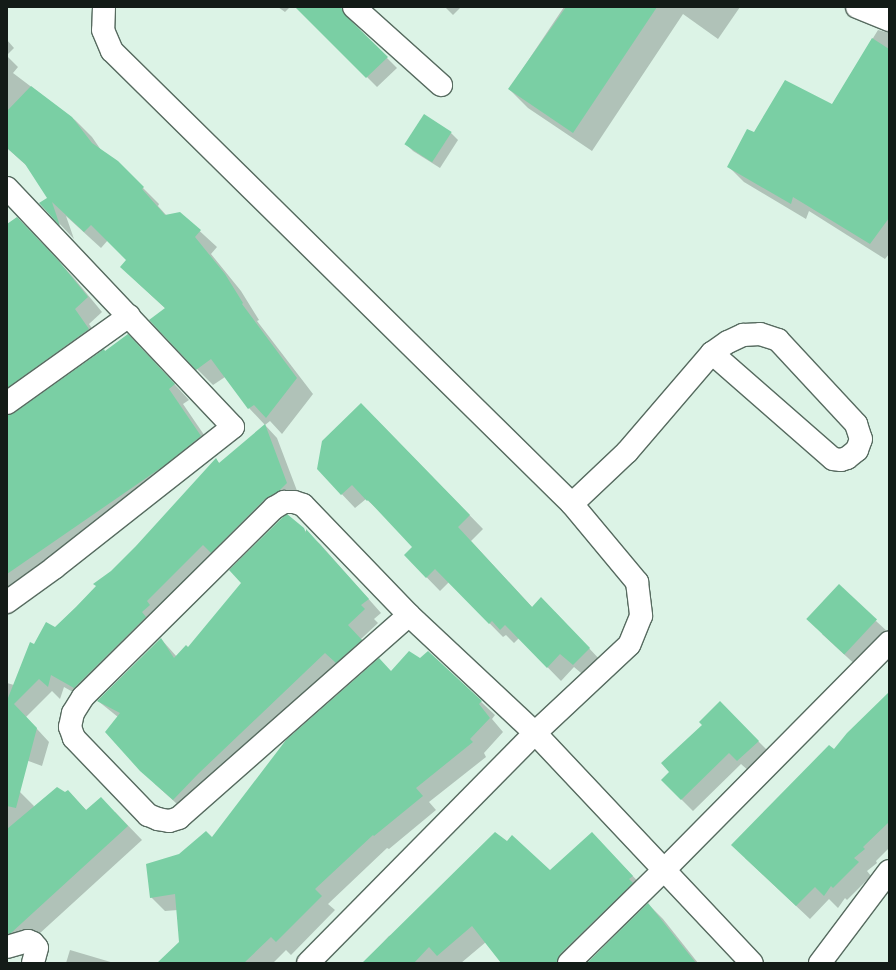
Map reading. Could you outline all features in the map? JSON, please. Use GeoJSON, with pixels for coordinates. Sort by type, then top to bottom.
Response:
{"type":"FeatureCollection","features":[{"type":"Feature","properties":{"kind":"street"},"geometry":{"type":"LineString","coordinates":[[104,7],[103,30],[112,51],[572,504],[637,582],[641,616],[629,645],[534,733],[308,963]]}},
{"type":"Feature","properties":{"kind":"street"},"geometry":{"type":"LineString","coordinates":[[354,7],[441,85]]}},
{"type":"Feature","properties":{"kind":"street"},"geometry":{"type":"LineString","coordinates":[[857,7],[889,20]]}},
{"type":"Feature","properties":{"kind":"street"},"geometry":{"type":"LineString","coordinates":[[7,602],[54,568],[233,427],[129,316],[10,196]]}},
{"type":"Feature","properties":{"kind":"street"},"geometry":{"type":"LineString","coordinates":[[7,403],[129,316]]}},
{"type":"Feature","properties":{"kind":"street"},"geometry":{"type":"LineString","coordinates":[[572,504],[627,452],[712,353],[728,342],[743,335],[760,334],[778,340],[856,424],[861,439],[857,450],[847,458],[841,460],[833,459],[712,353]]}},
{"type":"Feature","properties":{"kind":"street"},"geometry":{"type":"LineString","coordinates":[[409,615],[179,818],[169,821],[148,815],[74,738],[70,727],[73,713],[83,698],[274,508],[284,502],[294,502],[303,505],[409,615],[534,733],[752,963]]}},
{"type":"Feature","properties":{"kind":"street"},"geometry":{"type":"LineString","coordinates":[[569,963],[664,870],[889,643]]}},
{"type":"Feature","properties":{"kind":"street"},"geometry":{"type":"LineString","coordinates":[[820,963],[889,871]]}},
{"type":"Feature","properties":{"kind":"street"},"geometry":{"type":"LineString","coordinates":[[7,947],[28,941],[33,943],[37,948],[33,963]]}},
{"type":"Feature","properties":{"kind":"building"},"geometry":{"type":"Polygon","coordinates":[[[295,7],[341,7],[346,16],[388,57],[366,78],[295,7]]]}},
{"type":"Feature","properties":{"kind":"building"},"geometry":{"type":"Polygon","coordinates":[[[566,7],[657,7],[573,133],[508,89],[566,7]]]}},
{"type":"Feature","properties":{"kind":"building"},"geometry":{"type":"Polygon","coordinates":[[[872,38],[889,49],[889,218],[870,244],[793,197],[791,204],[727,167],[747,129],[754,132],[785,80],[832,104],[872,38]]]}},
{"type":"Feature","properties":{"kind":"building"},"geometry":{"type":"Polygon","coordinates":[[[31,86],[72,117],[92,143],[118,161],[144,187],[142,189],[165,215],[180,212],[201,230],[195,237],[225,274],[243,303],[242,304],[297,378],[266,418],[254,405],[248,409],[211,359],[196,370],[149,320],[165,308],[120,267],[126,260],[91,225],[84,232],[52,202],[60,226],[39,203],[47,198],[25,164],[7,148],[7,111],[31,86]]]}},
{"type":"Feature","properties":{"kind":"building"},"geometry":{"type":"Polygon","coordinates":[[[424,114],[452,132],[432,162],[404,144],[424,114]]]}},
{"type":"Feature","properties":{"kind":"building"},"geometry":{"type":"Polygon","coordinates":[[[17,217],[58,260],[88,297],[75,309],[89,329],[7,388],[7,224],[17,217]]]}},
{"type":"Feature","properties":{"kind":"building"},"geometry":{"type":"Polygon","coordinates":[[[128,334],[175,384],[169,389],[201,436],[165,465],[7,574],[7,415],[14,413],[104,349],[105,351],[128,334]]]}},
{"type":"Feature","properties":{"kind":"building"},"geometry":{"type":"Polygon","coordinates":[[[361,403],[470,515],[458,527],[532,607],[541,597],[590,648],[573,665],[560,654],[547,668],[505,625],[500,630],[492,621],[489,624],[435,569],[426,578],[404,555],[412,547],[368,500],[367,501],[352,485],[341,495],[317,469],[322,441],[361,403]]]}},
{"type":"Feature","properties":{"kind":"building"},"geometry":{"type":"Polygon","coordinates":[[[265,424],[287,483],[279,491],[265,499],[211,553],[203,545],[147,601],[150,605],[142,612],[146,617],[74,688],[51,675],[48,687],[39,679],[14,704],[37,728],[16,808],[7,806],[7,696],[8,698],[30,642],[34,644],[46,622],[55,627],[76,607],[96,586],[93,584],[111,571],[136,546],[216,458],[219,463],[265,424]]]}},
{"type":"Feature","properties":{"kind":"building"},"geometry":{"type":"Polygon","coordinates":[[[287,514],[304,528],[306,533],[306,529],[369,599],[361,605],[365,609],[348,625],[362,640],[336,663],[325,653],[198,774],[173,800],[140,771],[105,732],[120,713],[97,701],[161,638],[174,658],[186,645],[188,647],[241,583],[229,570],[287,514]]]}},
{"type":"Feature","properties":{"kind":"building"},"geometry":{"type":"Polygon","coordinates":[[[839,584],[877,619],[844,655],[806,619],[839,584]]]}},
{"type":"Feature","properties":{"kind":"building"},"geometry":{"type":"Polygon","coordinates":[[[409,651],[420,658],[428,651],[482,701],[479,704],[490,718],[470,739],[473,742],[416,788],[423,796],[374,836],[373,835],[315,889],[322,896],[276,942],[271,937],[244,963],[157,963],[179,942],[175,894],[150,898],[146,864],[179,854],[206,831],[212,837],[286,740],[379,658],[391,671],[409,651]]]}},
{"type":"Feature","properties":{"kind":"building"},"geometry":{"type":"Polygon","coordinates":[[[889,692],[889,822],[863,847],[865,849],[854,858],[859,862],[833,888],[831,886],[824,896],[815,887],[796,906],[731,845],[829,745],[834,749],[847,733],[889,692]]]}},
{"type":"Feature","properties":{"kind":"building"},"geometry":{"type":"Polygon","coordinates":[[[720,701],[759,741],[737,761],[729,753],[681,800],[661,780],[669,772],[661,763],[702,725],[699,722],[720,701]]]}},
{"type":"Feature","properties":{"kind":"building"},"geometry":{"type":"Polygon","coordinates":[[[57,787],[65,792],[68,790],[86,810],[101,797],[128,826],[11,933],[7,934],[7,829],[57,787]]]}},
{"type":"Feature","properties":{"kind":"building"},"geometry":{"type":"Polygon","coordinates":[[[495,832],[507,841],[512,835],[550,870],[592,832],[633,876],[629,879],[633,883],[560,954],[557,963],[501,963],[472,926],[437,956],[429,947],[414,963],[362,963],[495,832]]]}},
{"type":"Feature","properties":{"kind":"building"},"geometry":{"type":"Polygon","coordinates":[[[648,903],[696,963],[587,963],[648,903]]]}}]}
